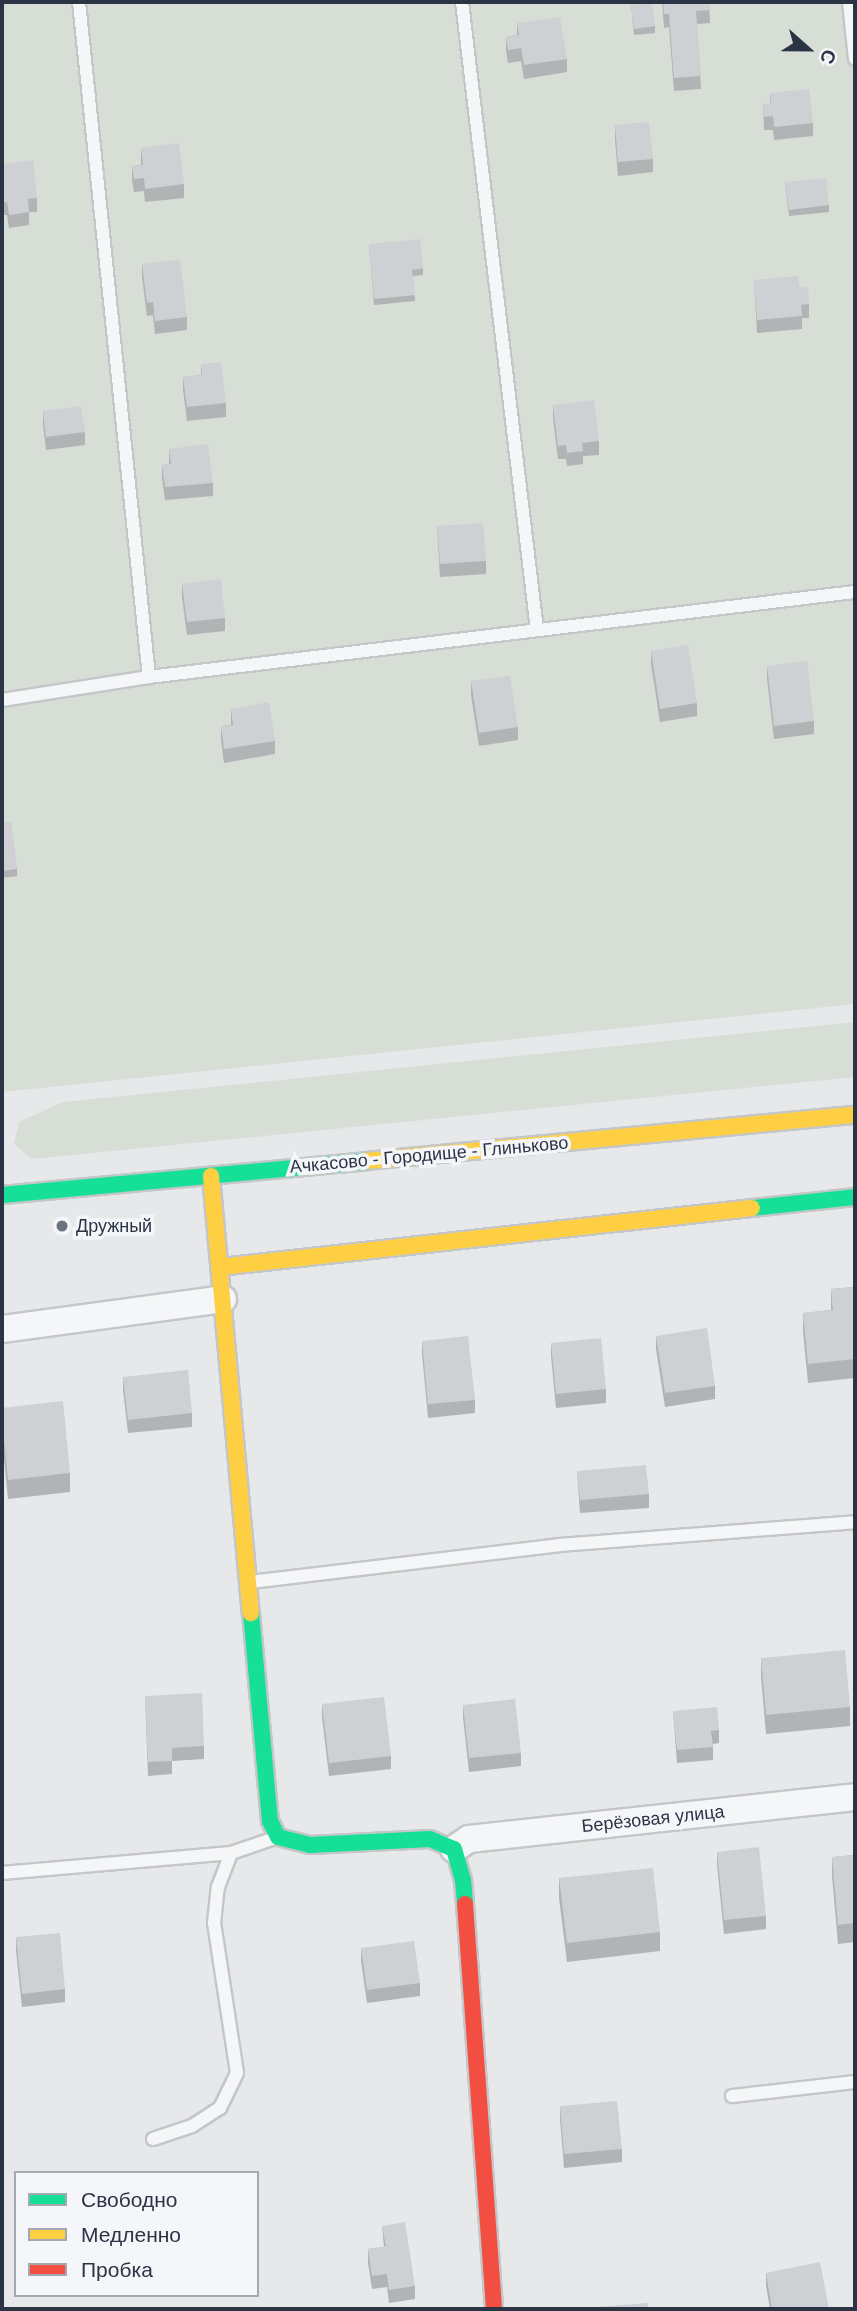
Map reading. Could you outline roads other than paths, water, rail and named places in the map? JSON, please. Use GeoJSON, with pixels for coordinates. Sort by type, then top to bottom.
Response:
{"type":"FeatureCollection","features":[{"type":"Feature","properties":{"kind":"street","name":"Ачкасово - Городище - Глиньково"},"geometry":{"type":"LineString","coordinates":[[2,1195],[855,1115]]}},
{"type":"Feature","properties":{"kind":"street"},"geometry":{"type":"LineString","coordinates":[[211,1175],[270,1821],[278,1837],[310,1845],[430,1839],[454,1849],[463,1880],[494,2309]]}},
{"type":"Feature","properties":{"kind":"street"},"geometry":{"type":"LineString","coordinates":[[220,1267],[855,1198]]}},
{"type":"Feature","properties":{"kind":"street"},"geometry":{"type":"LineString","coordinates":[[2,1329],[223,1299]]}},
{"type":"Feature","properties":{"kind":"street","name":"Берёзовая улица"},"geometry":{"type":"LineString","coordinates":[[454,1849],[469,1839],[855,1797]]}},
{"type":"Feature","properties":{"kind":"lane"},"geometry":{"type":"LineString","coordinates":[[79,2],[149,677]]}},
{"type":"Feature","properties":{"kind":"lane"},"geometry":{"type":"LineString","coordinates":[[462,2],[537,630]]}},
{"type":"Feature","properties":{"kind":"lane"},"geometry":{"type":"LineString","coordinates":[[849,2],[855,59]]}},
{"type":"Feature","properties":{"kind":"lane"},"geometry":{"type":"LineString","coordinates":[[2,700],[149,677],[855,592]]}},
{"type":"Feature","properties":{"kind":"lane"},"geometry":{"type":"LineString","coordinates":[[248,1582],[559,1545],[855,1522]]}},
{"type":"Feature","properties":{"kind":"lane"},"geometry":{"type":"LineString","coordinates":[[2,1873],[231,1853],[278,1837]]}},
{"type":"Feature","properties":{"kind":"lane"},"geometry":{"type":"LineString","coordinates":[[153,2139],[192,2126],[220,2108],[237,2073],[214,1923],[218,1887],[231,1853]]}},
{"type":"Feature","properties":{"kind":"lane"},"geometry":{"type":"LineString","coordinates":[[732,2096],[855,2081]]}},
{"type":"Feature","properties":{"kind":"place","name":"Дружный"},"geometry":{"type":"Point","coordinates":[62,1226]}}]}
